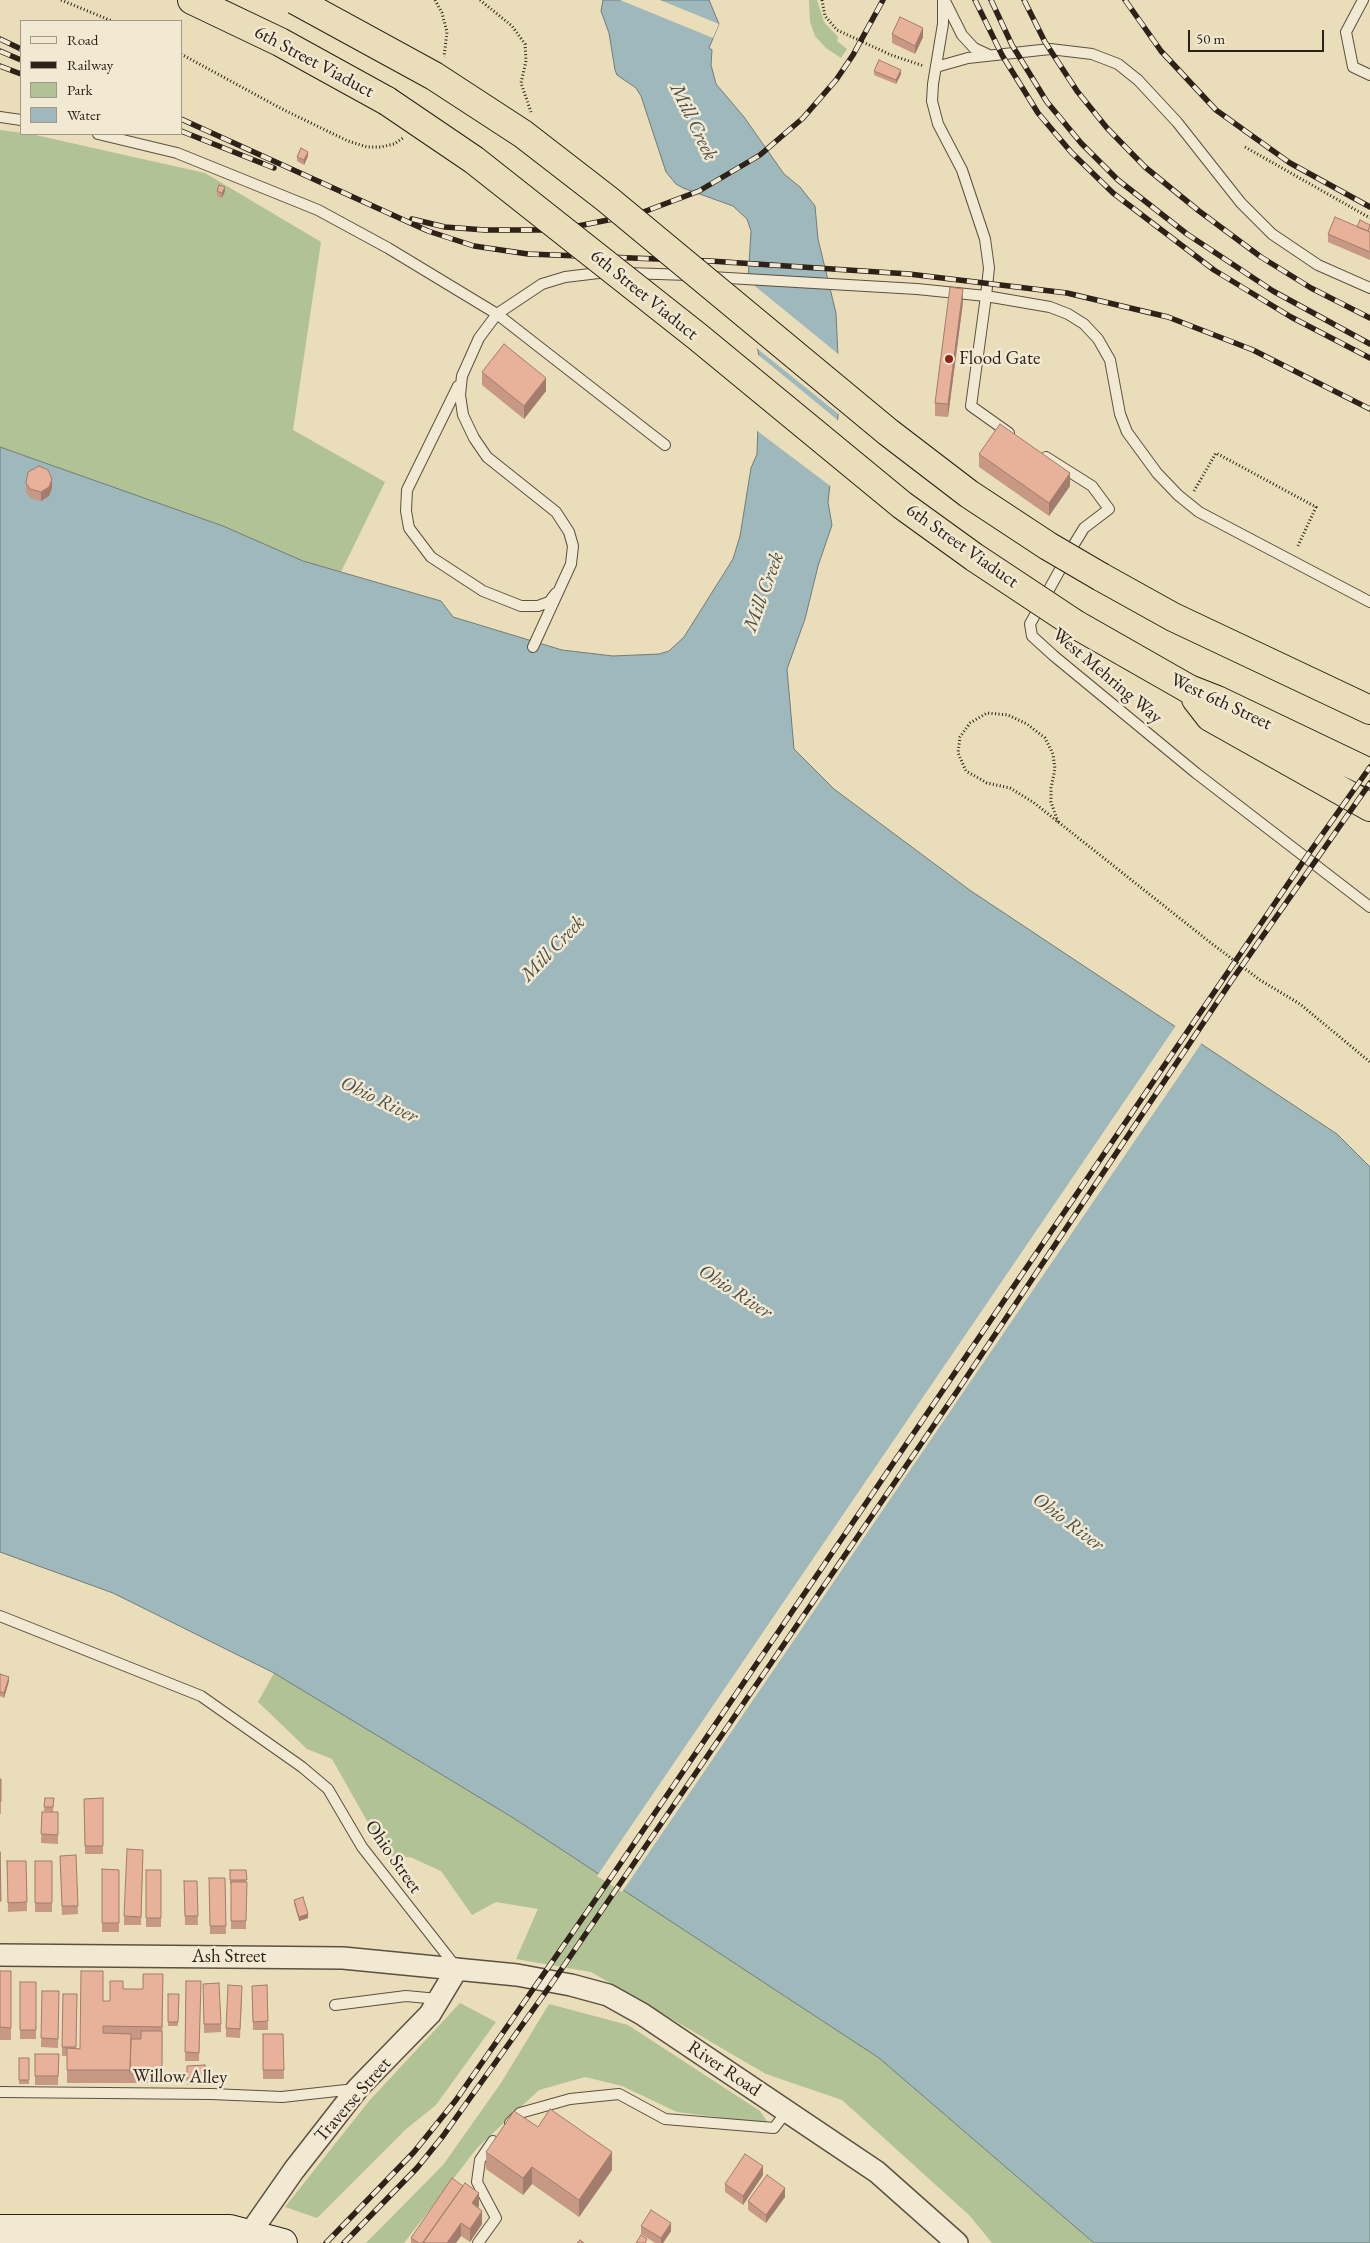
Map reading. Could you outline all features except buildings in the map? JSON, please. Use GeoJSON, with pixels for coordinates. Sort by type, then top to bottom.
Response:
{"type":"FeatureCollection","features":[{"type":"Feature","properties":{"kind":"highway","name":"6th Street Viaduct"},"geometry":{"type":"LineString","coordinates":[[192,0],[280,42],[370,92],[474,160],[705,343],[902,505],[974,557],[1075,624]]}},
{"type":"Feature","properties":{"kind":"highway"},"geometry":{"type":"LineString","coordinates":[[296,0],[434,76],[523,134],[607,199],[888,432],[968,494],[1048,546],[1173,617],[1370,710]]}},
{"type":"Feature","properties":{"kind":"highway","name":"West 6th Street"},"geometry":{"type":"LineString","coordinates":[[1075,624],[1189,690],[1216,700],[1370,773]]}},
{"type":"Feature","properties":{"kind":"highway"},"geometry":{"type":"LineString","coordinates":[[1189,690],[1210,717],[1370,806]]}},
{"type":"Feature","properties":{"kind":"main road"},"geometry":{"type":"LineString","coordinates":[[0,2228],[50,2236],[230,2229],[250,2232],[282,2243]]}},
{"type":"Feature","properties":{"kind":"street","name":"Ash Street"},"geometry":{"type":"LineString","coordinates":[[0,1956],[343,1958],[457,1968]]}},
{"type":"Feature","properties":{"kind":"street","name":"Traverse Street"},"geometry":{"type":"LineString","coordinates":[[250,2232],[294,2170],[358,2088],[430,2014],[457,1968]]}},
{"type":"Feature","properties":{"kind":"street","name":"River Road"},"geometry":{"type":"LineString","coordinates":[[457,1968],[517,1975],[608,1995],[642,2014],[877,2172],[957,2243]]}},
{"type":"Feature","properties":{"kind":"lane"},"geometry":{"type":"LineString","coordinates":[[944,0],[943,24],[932,95],[934,112],[962,170],[985,239],[989,268],[971,406],[1015,437]]}},
{"type":"Feature","properties":{"kind":"lane"},"geometry":{"type":"LineString","coordinates":[[944,0],[962,35],[977,50],[992,56]]}},
{"type":"Feature","properties":{"kind":"lane"},"geometry":{"type":"LineString","coordinates":[[1363,0],[1346,32],[1353,67],[1370,75]]}},
{"type":"Feature","properties":{"kind":"lane"},"geometry":{"type":"LineString","coordinates":[[936,67],[968,58],[1060,50],[1100,56],[1118,64],[1138,80],[1165,109],[1198,147],[1240,203],[1272,234],[1318,265],[1370,288]]}},
{"type":"Feature","properties":{"kind":"lane"},"geometry":{"type":"LineString","coordinates":[[0,117],[20,120]]}},
{"type":"Feature","properties":{"kind":"lane"},"geometry":{"type":"LineString","coordinates":[[102,135],[177,153],[318,210],[388,248],[497,314],[665,445]]}},
{"type":"Feature","properties":{"kind":"lane"},"geometry":{"type":"LineString","coordinates":[[563,584],[549,602],[538,606],[521,606],[483,591],[431,557],[409,528],[406,511],[407,490],[480,338],[497,314],[542,284],[565,277],[597,272],[713,277],[986,296],[1050,307],[1068,314],[1084,324],[1098,339],[1110,360],[1120,414],[1127,432],[1157,473],[1188,503],[1199,512],[1370,602]]}},
{"type":"Feature","properties":{"kind":"lane"},"geometry":{"type":"LineString","coordinates":[[462,378],[460,395],[463,415],[474,438],[487,457],[556,512],[569,532],[573,546],[572,564],[533,647]]}},
{"type":"Feature","properties":{"kind":"lane","name":"West Mehring Way"},"geometry":{"type":"LineString","coordinates":[[1039,452],[1092,486],[1109,509],[1084,528],[1073,546],[1030,624],[1032,636],[1196,773],[1370,907]]}},
{"type":"Feature","properties":{"kind":"lane","name":"Ohio Street"},"geometry":{"type":"LineString","coordinates":[[0,1616],[201,1696],[302,1766],[328,1789],[362,1847],[457,1968]]}},
{"type":"Feature","properties":{"kind":"lane"},"geometry":{"type":"LineString","coordinates":[[335,2005],[406,1996],[438,2000]]}},
{"type":"Feature","properties":{"kind":"lane","name":"Willow Alley"},"geometry":{"type":"LineString","coordinates":[[0,2092],[211,2094],[282,2098],[358,2088]]}},
{"type":"Feature","properties":{"kind":"lane"},"geometry":{"type":"LineString","coordinates":[[478,2243],[496,2218],[477,2182],[480,2160],[499,2133],[520,2113],[570,2099],[619,2094],[664,2119],[774,2128],[787,2111]]}},
{"type":"Feature","properties":{"kind":"path"},"geometry":{"type":"LineString","coordinates":[[61,0],[110,20]]}},
{"type":"Feature","properties":{"kind":"path"},"geometry":{"type":"LineString","coordinates":[[480,0],[512,26],[525,44],[526,61],[521,84]]}},
{"type":"Feature","properties":{"kind":"path"},"geometry":{"type":"LineString","coordinates":[[822,0],[825,16],[841,32],[910,62],[936,67]]}},
{"type":"Feature","properties":{"kind":"path"},"geometry":{"type":"LineString","coordinates":[[1245,147],[1370,218]]}},
{"type":"Feature","properties":{"kind":"path"},"geometry":{"type":"LineString","coordinates":[[1188,503],[1216,453],[1316,507],[1291,560]]}},
{"type":"Feature","properties":{"kind":"path"},"geometry":{"type":"LineString","coordinates":[[1058,822],[1051,802],[1050,788],[1056,769],[1053,754],[1045,738],[1027,724],[1008,716],[987,713],[970,723],[960,737],[958,753],[966,771],[987,783],[1010,788],[1058,822],[1239,964],[1307,1009],[1370,1062]]}},
{"type":"Feature","properties":{"kind":"green space"},"geometry":{"type":"Polygon","coordinates":[[[809,0],[817,0],[824,22],[838,37],[837,41],[847,49],[841,58],[826,48],[815,36],[810,22],[809,0]]]}},
{"type":"Feature","properties":{"kind":"green space"},"geometry":{"type":"Polygon","coordinates":[[[0,130],[20,133],[20,135],[35,135],[205,173],[321,242],[293,430],[385,482],[341,572],[303,561],[223,526],[0,447],[0,130]]]}},
{"type":"Feature","properties":{"kind":"green space"},"geometry":{"type":"Polygon","coordinates":[[[274,1673],[515,1819],[879,2058],[1094,2243],[992,2243],[970,2216],[842,2100],[766,2074],[591,1972],[516,1959],[538,1909],[496,1902],[472,1915],[441,1871],[410,1857],[388,1858],[332,1759],[307,1749],[258,1702],[274,1673]]]}},
{"type":"Feature","properties":{"kind":"green space"},"geometry":{"type":"Polygon","coordinates":[[[460,2003],[496,2022],[436,2105],[405,2130],[317,2218],[285,2207],[369,2101],[460,2003]]]}},
{"type":"Feature","properties":{"kind":"green space"},"geometry":{"type":"Polygon","coordinates":[[[549,2004],[628,2025],[760,2111],[769,2124],[677,2112],[622,2086],[585,2077],[539,2090],[477,2148],[404,2243],[366,2243],[443,2165],[501,2083],[549,2004]]]}},
{"type":"Feature","properties":{"kind":"water"},"geometry":{"type":"Polygon","coordinates":[[[603,0],[709,0],[719,24],[709,48],[712,50],[711,65],[716,84],[744,117],[784,174],[800,187],[815,206],[818,239],[836,313],[840,399],[828,502],[832,525],[818,566],[805,619],[787,669],[794,749],[834,789],[971,891],[1337,1134],[1370,1167],[1370,2243],[1094,2243],[879,2058],[515,1819],[274,1673],[113,1593],[0,1552],[0,447],[223,526],[303,561],[441,601],[453,617],[562,650],[613,656],[659,654],[669,651],[684,637],[733,559],[740,536],[751,468],[757,454],[760,361],[747,297],[751,231],[747,219],[733,206],[683,188],[676,184],[666,172],[641,96],[636,88],[617,75],[615,70],[609,33],[601,11],[603,0]]]}},
{"type":"Feature","properties":{"kind":"pier"},"geometry":{"type":"Polygon","coordinates":[[[620,0],[660,0],[719,24],[713,38],[620,0]]]}},
{"type":"Feature","properties":{"kind":"pier"},"geometry":{"type":"Polygon","coordinates":[[[745,278],[842,357],[841,416],[754,346],[744,297],[745,278]]]}},
{"type":"Feature","properties":{"kind":"pier"},"geometry":{"type":"Polygon","coordinates":[[[756,353],[840,422],[833,488],[756,430],[756,353]]]}},
{"type":"Feature","properties":{"kind":"pier"},"geometry":{"type":"Polygon","coordinates":[[[1177,1024],[1203,1041],[622,1892],[597,1876],[1177,1024]]]}},
{"type":"Feature","properties":{"kind":"railway"},"geometry":{"type":"LineString","coordinates":[[412,219],[445,227],[485,230],[558,230],[638,214],[699,191],[760,155],[803,118],[836,80],[853,55],[883,0]]}},
{"type":"Feature","properties":{"kind":"railway"},"geometry":{"type":"LineString","coordinates":[[975,0],[1002,55],[1038,113],[1071,152],[1113,193],[1214,270],[1291,317],[1370,358]]}},
{"type":"Feature","properties":{"kind":"railway"},"geometry":{"type":"LineString","coordinates":[[991,0],[1012,45],[1047,102],[1081,143],[1118,180],[1187,234],[1273,291],[1370,344]]}},
{"type":"Feature","properties":{"kind":"railway"},"geometry":{"type":"LineString","coordinates":[[1024,0],[1045,42],[1077,91],[1107,128],[1145,167],[1199,211],[1261,257],[1311,288],[1370,318]]}},
{"type":"Feature","properties":{"kind":"railway"},"geometry":{"type":"LineString","coordinates":[[1125,0],[1161,51],[1216,110],[1290,163],[1370,207]]}},
{"type":"Feature","properties":{"kind":"railway"},"geometry":{"type":"LineString","coordinates":[[0,39],[20,49]]}},
{"type":"Feature","properties":{"kind":"railway"},"geometry":{"type":"LineString","coordinates":[[0,51],[20,60]]}},
{"type":"Feature","properties":{"kind":"railway"},"geometry":{"type":"LineString","coordinates":[[0,66],[20,74]]}},
{"type":"Feature","properties":{"kind":"railway"},"geometry":{"type":"LineString","coordinates":[[182,119],[428,231],[474,246],[528,254],[710,261],[909,274],[1067,293],[1168,317],[1253,350],[1370,409]]}},
{"type":"Feature","properties":{"kind":"railway"},"geometry":{"type":"LineString","coordinates":[[182,131],[274,168]]}},
{"type":"Feature","properties":{"kind":"railway"},"geometry":{"type":"LineString","coordinates":[[326,2243],[414,2152],[456,2100],[614,1873],[1307,856],[1370,767]]}},
{"type":"Feature","properties":{"kind":"railway"},"geometry":{"type":"LineString","coordinates":[[344,2243],[417,2168],[443,2136],[550,1986],[958,1390],[1232,980],[1370,783]]}},
{"type":"Feature","properties":{"kind":"place","name":"Flood Gate"},"geometry":{"type":"Point","coordinates":[949,359]}},
{"type":"Feature","properties":{"kind":"water label","name":"Mill Creek"},"geometry":{"type":"Point","coordinates":[693,122]}},
{"type":"Feature","properties":{"kind":"water label","name":"Mill Creek"},"geometry":{"type":"Point","coordinates":[764,592]}},
{"type":"Feature","properties":{"kind":"water label","name":"Mill Creek"},"geometry":{"type":"Point","coordinates":[553,949]}},
{"type":"Feature","properties":{"kind":"water label","name":"Ohio River"},"geometry":{"type":"Point","coordinates":[379,1100]}},
{"type":"Feature","properties":{"kind":"water label","name":"Ohio River"},"geometry":{"type":"Point","coordinates":[735,1292]}},
{"type":"Feature","properties":{"kind":"water label","name":"Ohio River"},"geometry":{"type":"Point","coordinates":[1068,1522]}}]}
